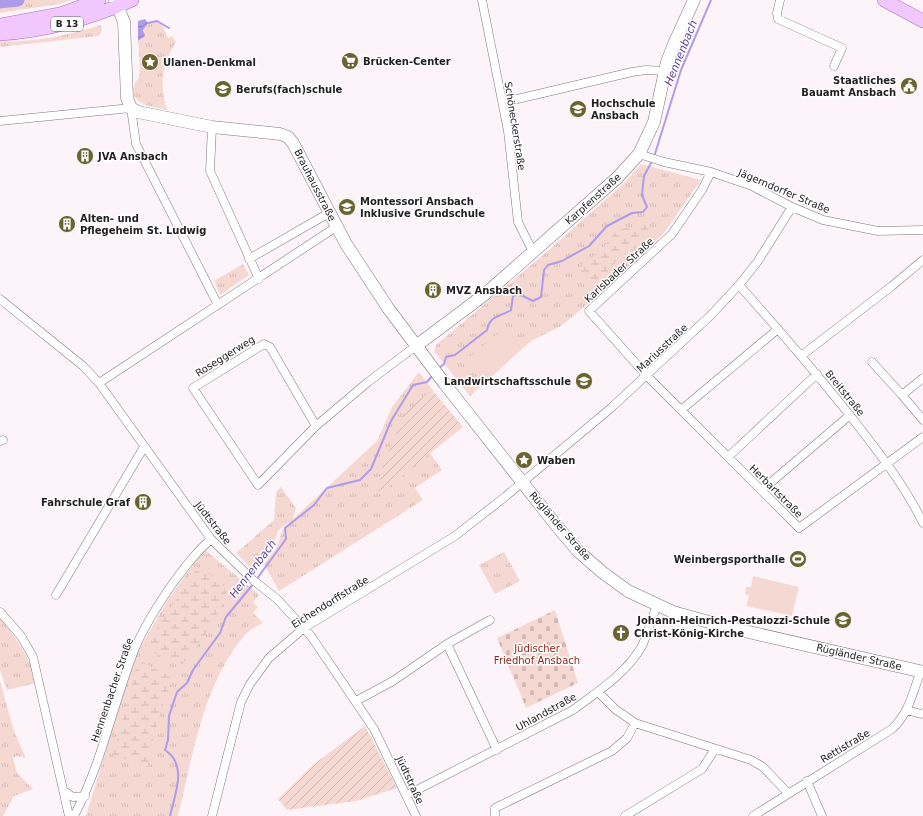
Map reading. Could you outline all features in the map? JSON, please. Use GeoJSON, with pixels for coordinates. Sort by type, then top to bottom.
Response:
{"type":"FeatureCollection","features":[{"type":"Feature","properties":{"kind":"main road","name":"B 13"},"geometry":{"type":"LineString","coordinates":[[0,25],[60,14],[99,0]]}},
{"type":"Feature","properties":{"kind":"main road","name":"B 13"},"geometry":{"type":"LineString","coordinates":[[0,34],[41,29],[68,23],[117,3],[132,0]]}},
{"type":"Feature","properties":{"kind":"main road","name":"Karpfenstraße"},"geometry":{"type":"LineString","coordinates":[[416,346],[484,295],[644,156],[654,122],[665,71],[674,44],[694,0]]}},
{"type":"Feature","properties":{"kind":"main road"},"geometry":{"type":"LineString","coordinates":[[884,0],[923,21]]}},
{"type":"Feature","properties":{"kind":"main road"},"geometry":{"type":"LineString","coordinates":[[117,3],[124,22],[127,98],[132,108]]}},
{"type":"Feature","properties":{"kind":"main road","name":"Brauhausstraße"},"geometry":{"type":"LineString","coordinates":[[132,108],[138,112],[212,127],[280,134],[288,138],[293,143],[336,227],[362,270],[416,346]]}},
{"type":"Feature","properties":{"kind":"main road","name":"Rügländer Straße"},"geometry":{"type":"LineString","coordinates":[[416,346],[578,551],[602,572],[628,591],[657,606],[727,628],[922,671]]}},
{"type":"Feature","properties":{"kind":"street","name":"Schöneckerstraße"},"geometry":{"type":"LineString","coordinates":[[482,0],[508,131],[518,222],[534,252]]}},
{"type":"Feature","properties":{"kind":"street"},"geometry":{"type":"LineString","coordinates":[[780,0],[777,13],[778,18],[842,48],[834,66]]}},
{"type":"Feature","properties":{"kind":"street"},"geometry":{"type":"LineString","coordinates":[[502,100],[513,100],[632,72],[646,70],[665,71]]}},
{"type":"Feature","properties":{"kind":"street"},"geometry":{"type":"LineString","coordinates":[[132,108],[136,144],[218,306]]}},
{"type":"Feature","properties":{"kind":"street","name":"Brauhausstraße"},"geometry":{"type":"LineString","coordinates":[[0,121],[132,108]]}},
{"type":"Feature","properties":{"kind":"street"},"geometry":{"type":"LineString","coordinates":[[212,127],[210,171],[259,279]]}},
{"type":"Feature","properties":{"kind":"street","name":"Jägerndorfer Straße"},"geometry":{"type":"LineString","coordinates":[[644,156],[711,172],[752,186],[792,207],[823,220],[856,228],[899,231],[923,230]]}},
{"type":"Feature","properties":{"kind":"street","name":"Karlsbader Straße"},"geometry":{"type":"LineString","coordinates":[[647,376],[589,311],[672,234],[702,190],[711,172]]}},
{"type":"Feature","properties":{"kind":"street","name":"Mariusstraße"},"geometry":{"type":"LineString","coordinates":[[522,482],[647,376],[711,315],[758,262],[792,207]]}},
{"type":"Feature","properties":{"kind":"street"},"geometry":{"type":"LineString","coordinates":[[249,259],[329,213]]}},
{"type":"Feature","properties":{"kind":"street"},"geometry":{"type":"LineString","coordinates":[[98,383],[246,288],[336,227]]}},
{"type":"Feature","properties":{"kind":"street"},"geometry":{"type":"LineString","coordinates":[[801,356],[892,286],[923,260]]}},
{"type":"Feature","properties":{"kind":"street","name":"Breitstraße"},"geometry":{"type":"LineString","coordinates":[[739,285],[817,374],[887,462],[907,491],[923,523]]}},
{"type":"Feature","properties":{"kind":"street","name":"Jüdtstraße"},"geometry":{"type":"LineString","coordinates":[[0,299],[83,366],[98,383],[211,539],[255,582],[277,599],[304,628],[374,729],[416,816]]}},
{"type":"Feature","properties":{"kind":"street"},"geometry":{"type":"LineString","coordinates":[[682,410],[778,329]]}},
{"type":"Feature","properties":{"kind":"street","name":"Roseggerweg"},"geometry":{"type":"LineString","coordinates":[[264,344],[270,347],[316,426],[258,485],[193,388],[264,344]]}},
{"type":"Feature","properties":{"kind":"street"},"geometry":{"type":"LineString","coordinates":[[316,426],[368,382],[416,346]]}},
{"type":"Feature","properties":{"kind":"street"},"geometry":{"type":"LineString","coordinates":[[872,362],[923,420]]}},
{"type":"Feature","properties":{"kind":"street"},"geometry":{"type":"LineString","coordinates":[[728,457],[817,374]]}},
{"type":"Feature","properties":{"kind":"street","name":"Herbartstraße"},"geometry":{"type":"LineString","coordinates":[[647,376],[799,528],[923,437]]}},
{"type":"Feature","properties":{"kind":"street"},"geometry":{"type":"LineString","coordinates":[[902,395],[923,378]]}},
{"type":"Feature","properties":{"kind":"street"},"geometry":{"type":"LineString","coordinates":[[762,490],[850,415]]}},
{"type":"Feature","properties":{"kind":"street"},"geometry":{"type":"LineString","coordinates":[[56,595],[144,447]]}},
{"type":"Feature","properties":{"kind":"street","name":"Eichendorffstraße"},"geometry":{"type":"LineString","coordinates":[[212,816],[244,695],[269,658],[304,628],[454,536],[522,482]]}},
{"type":"Feature","properties":{"kind":"street","name":"Hennenbacher Straße"},"geometry":{"type":"LineString","coordinates":[[74,816],[85,796],[96,769],[133,655],[145,628],[186,566],[199,549],[211,539]]}},
{"type":"Feature","properties":{"kind":"street","name":"Uhlandstraße"},"geometry":{"type":"LineString","coordinates":[[407,795],[573,710],[598,692],[621,672],[642,646],[657,606]]}},
{"type":"Feature","properties":{"kind":"street"},"geometry":{"type":"LineString","coordinates":[[0,612],[21,636],[33,657],[69,816]]}},
{"type":"Feature","properties":{"kind":"street"},"geometry":{"type":"LineString","coordinates":[[356,701],[393,681],[446,644],[490,620]]}},
{"type":"Feature","properties":{"kind":"street"},"geometry":{"type":"LineString","coordinates":[[446,644],[497,750]]}},
{"type":"Feature","properties":{"kind":"street","name":"Rettistraße"},"geometry":{"type":"LineString","coordinates":[[753,816],[892,729],[902,720],[908,710],[922,671]]}},
{"type":"Feature","properties":{"kind":"street"},"geometry":{"type":"LineString","coordinates":[[598,692],[615,709],[635,723],[751,760],[763,767],[788,793]]}},
{"type":"Feature","properties":{"kind":"street"},"geometry":{"type":"LineString","coordinates":[[908,710],[920,714],[923,713]]}},
{"type":"Feature","properties":{"kind":"street"},"geometry":{"type":"LineString","coordinates":[[495,816],[495,808],[612,751],[627,738],[635,723]]}},
{"type":"Feature","properties":{"kind":"street"},"geometry":{"type":"LineString","coordinates":[[624,816],[702,769],[714,749]]}},
{"type":"Feature","properties":{"kind":"street"},"geometry":{"type":"LineString","coordinates":[[807,781],[822,816]]}},
{"type":"Feature","properties":{"kind":"street"},"geometry":{"type":"LineString","coordinates":[[64,791],[73,797],[85,796]]}},
{"type":"Feature","properties":{"kind":"green space"},"geometry":{"type":"Polygon","coordinates":[[[0,0],[72,0],[59,4],[0,13],[0,0]]]}},
{"type":"Feature","properties":{"kind":"green space"},"geometry":{"type":"Polygon","coordinates":[[[155,21],[162,24],[168,38],[172,36],[176,42],[171,50],[163,75],[163,92],[167,110],[143,104],[134,96],[133,90],[135,82],[140,75],[138,41],[141,40],[144,34],[144,28],[148,23],[155,21]]]}},
{"type":"Feature","properties":{"kind":"green space"},"geometry":{"type":"Polygon","coordinates":[[[101,25],[102,30],[99,36],[0,47],[0,41],[25,41],[51,38],[101,25]]]}},
{"type":"Feature","properties":{"kind":"green space"},"geometry":{"type":"Polygon","coordinates":[[[641,164],[701,180],[664,233],[588,304],[561,326],[531,341],[470,396],[434,351],[436,345],[549,250],[625,182],[641,164]]]}},
{"type":"Feature","properties":{"kind":"green space"},"geometry":{"type":"Polygon","coordinates":[[[646,224],[648,229],[643,242],[632,252],[621,256],[605,274],[592,282],[585,280],[581,268],[583,264],[602,250],[616,232],[633,226],[646,224]]]}},
{"type":"Feature","properties":{"kind":"green space"},"geometry":{"type":"Polygon","coordinates":[[[243,264],[249,275],[220,295],[214,281],[243,264]]]}},
{"type":"Feature","properties":{"kind":"green space"},"geometry":{"type":"Polygon","coordinates":[[[504,328],[518,346],[482,376],[468,358],[504,328]]]}},
{"type":"Feature","properties":{"kind":"green space"},"geometry":{"type":"Polygon","coordinates":[[[419,372],[434,392],[421,398],[378,495],[430,453],[442,470],[415,488],[423,500],[279,591],[264,564],[276,549],[283,529],[289,522],[278,531],[275,541],[250,567],[236,553],[274,520],[276,492],[281,487],[296,508],[293,519],[377,441],[392,407],[419,372]]]}},
{"type":"Feature","properties":{"kind":"green space"},"geometry":{"type":"Polygon","coordinates":[[[434,392],[463,427],[378,495],[383,466],[403,416],[421,398],[434,392]]]}},
{"type":"Feature","properties":{"kind":"green space"},"geometry":{"type":"Polygon","coordinates":[[[204,549],[259,595],[253,603],[258,607],[253,613],[263,623],[245,635],[231,654],[219,675],[201,721],[178,816],[86,816],[134,658],[169,598],[204,549]]]}},
{"type":"Feature","properties":{"kind":"green space"},"geometry":{"type":"Polygon","coordinates":[[[504,552],[520,581],[495,594],[479,565],[504,552]]]}},
{"type":"Feature","properties":{"kind":"green space"},"geometry":{"type":"Polygon","coordinates":[[[198,567],[222,582],[227,595],[207,632],[182,665],[164,659],[145,646],[198,567]]]}},
{"type":"Feature","properties":{"kind":"green space"},"geometry":{"type":"Polygon","coordinates":[[[753,576],[799,587],[792,616],[746,606],[749,596],[745,594],[746,587],[751,587],[753,576]]]}},
{"type":"Feature","properties":{"kind":"green space","name":"Jüdischer Friedhof Ansbach"},"geometry":{"type":"Polygon","coordinates":[[[555,610],[578,683],[526,708],[497,638],[555,610]]]}},
{"type":"Feature","properties":{"kind":"green space"},"geometry":{"type":"Polygon","coordinates":[[[0,618],[26,656],[36,683],[7,690],[0,670],[0,618]]]}},
{"type":"Feature","properties":{"kind":"green space"},"geometry":{"type":"Polygon","coordinates":[[[138,660],[173,678],[161,709],[147,766],[113,756],[138,660]]]}},
{"type":"Feature","properties":{"kind":"green space"},"geometry":{"type":"Polygon","coordinates":[[[0,681],[14,731],[26,758],[17,756],[13,758],[17,773],[33,789],[14,796],[3,816],[0,816],[0,681]]]}},
{"type":"Feature","properties":{"kind":"green space"},"geometry":{"type":"Polygon","coordinates":[[[365,726],[397,788],[356,801],[287,810],[278,799],[314,764],[365,726]]]}},
{"type":"Feature","properties":{"kind":"water"},"geometry":{"type":"Polygon","coordinates":[[[145,19],[148,23],[143,30],[145,36],[138,41],[138,21],[145,19]]]}},
{"type":"Feature","properties":{"kind":"waterway"},"geometry":{"type":"LineString","coordinates":[[0,2],[18,0]]}},
{"type":"Feature","properties":{"kind":"waterway","name":"Hennenbach"},"geometry":{"type":"LineString","coordinates":[[654,157],[681,70],[711,0]]}},
{"type":"Feature","properties":{"kind":"waterway"},"geometry":{"type":"LineString","coordinates":[[148,23],[157,21],[169,28]]}},
{"type":"Feature","properties":{"kind":"waterway","name":"Hennenbach"},"geometry":{"type":"LineString","coordinates":[[439,368],[444,364],[446,357],[455,355],[487,330],[488,325],[493,319],[511,310],[513,296],[519,294],[533,301],[541,297],[544,270],[548,265],[562,261],[589,246],[607,226],[632,213],[643,212],[647,207],[642,195],[644,176],[652,161]]}},
{"type":"Feature","properties":{"kind":"waterway","name":"Hennenbach"},"geometry":{"type":"LineString","coordinates":[[256,580],[286,539],[285,528],[314,505],[327,488],[360,480],[371,469],[391,421],[413,385],[427,382],[432,376]]}},
{"type":"Feature","properties":{"kind":"waterway","name":"Hennenbach"},"geometry":{"type":"LineString","coordinates":[[170,816],[177,789],[178,772],[172,756],[165,750],[168,740],[169,716],[177,692],[187,683],[193,670],[220,633],[226,617],[254,583]]}},
{"type":"Feature","properties":{"kind":"place","name":"Brücken-Center"},"geometry":{"type":"Point","coordinates":[350,61]}},
{"type":"Feature","properties":{"kind":"place","name":"Ulanen-Denkmal"},"geometry":{"type":"Point","coordinates":[150,62]}},
{"type":"Feature","properties":{"kind":"place","name":"Staatliches Bauamt Ansbach"},"geometry":{"type":"Point","coordinates":[909,86]}},
{"type":"Feature","properties":{"kind":"place","name":"Berufs(fach)schule"},"geometry":{"type":"Point","coordinates":[223,89]}},
{"type":"Feature","properties":{"kind":"place","name":"Hochschule Ansbach"},"geometry":{"type":"Point","coordinates":[578,109]}},
{"type":"Feature","properties":{"kind":"place","name":"JVA Ansbach"},"geometry":{"type":"Point","coordinates":[85,156]}},
{"type":"Feature","properties":{"kind":"place","name":"Montessori Ansbach Inklusive Grundschule"},"geometry":{"type":"Point","coordinates":[347,207]}},
{"type":"Feature","properties":{"kind":"place","name":"Alten- und Pflegeheim St. Ludwig"},"geometry":{"type":"Point","coordinates":[67,224]}},
{"type":"Feature","properties":{"kind":"place","name":"MVZ Ansbach"},"geometry":{"type":"Point","coordinates":[433,290]}},
{"type":"Feature","properties":{"kind":"place","name":"Landwirtschaftsschule"},"geometry":{"type":"Point","coordinates":[584,381]}},
{"type":"Feature","properties":{"kind":"place","name":"Waben"},"geometry":{"type":"Point","coordinates":[524,460]}},
{"type":"Feature","properties":{"kind":"place","name":"Fahrschule Graf"},"geometry":{"type":"Point","coordinates":[143,502]}},
{"type":"Feature","properties":{"kind":"place","name":"Weinbergsporthalle"},"geometry":{"type":"Point","coordinates":[798,559]}},
{"type":"Feature","properties":{"kind":"place","name":"Johann-Heinrich-Pestalozzi-Schule"},"geometry":{"type":"Point","coordinates":[843,620]}},
{"type":"Feature","properties":{"kind":"place","name":"Christ-König-Kirche"},"geometry":{"type":"Point","coordinates":[621,633]}}]}
